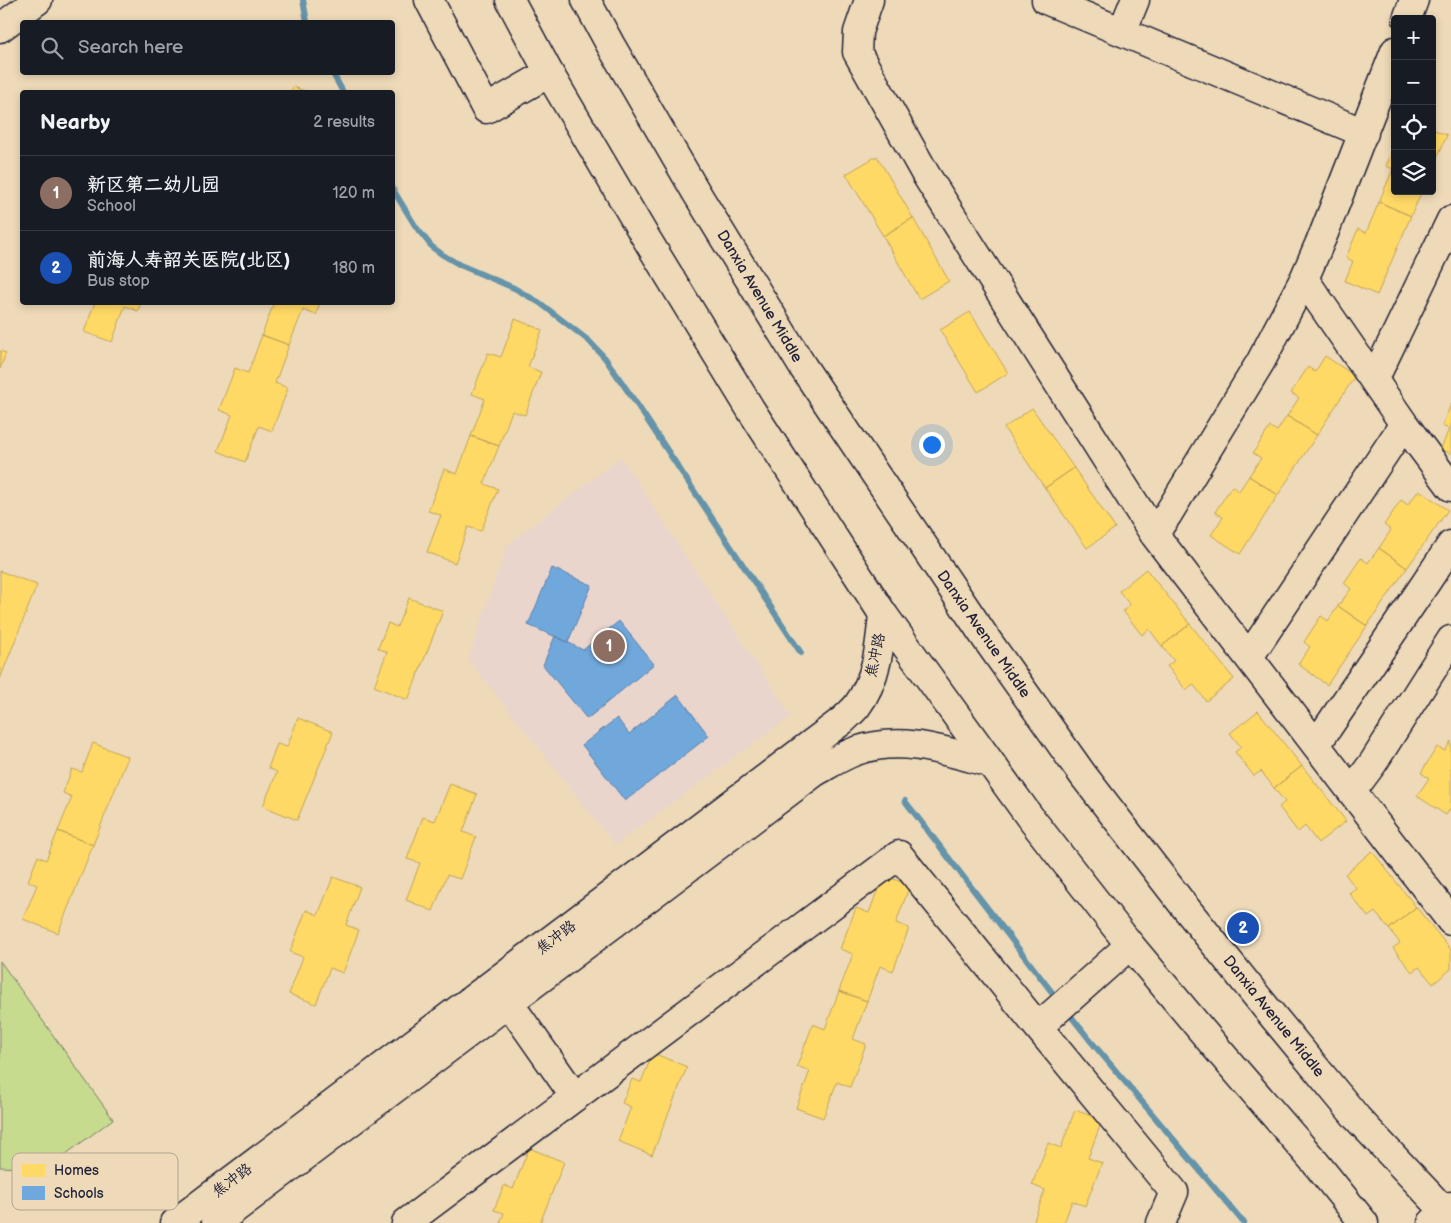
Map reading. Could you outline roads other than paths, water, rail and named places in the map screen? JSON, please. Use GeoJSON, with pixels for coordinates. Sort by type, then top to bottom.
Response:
{"type":"FeatureCollection","features":[{"type":"Feature","properties":{"kind":"main road"},"geometry":{"type":"LineString","coordinates":[[0,28],[38,0]]}},
{"type":"Feature","properties":{"kind":"main road"},"geometry":{"type":"LineString","coordinates":[[429,0],[486,108],[549,73]]}},
{"type":"Feature","properties":{"kind":"main road"},"geometry":{"type":"LineString","coordinates":[[510,0],[549,73],[643,233],[751,410],[883,614],[1028,816],[1130,945],[1314,1161],[1364,1223]]}},
{"type":"Feature","properties":{"kind":"main road","name":"Danxia Avenue Middle"},"geometry":{"type":"LineString","coordinates":[[586,0],[692,184],[803,367],[998,656],[1083,775],[1181,902],[1357,1118],[1445,1215]]}},
{"type":"Feature","properties":{"kind":"main road"},"geometry":{"type":"LineString","coordinates":[[869,0],[858,32],[857,52],[926,175],[1154,534],[1451,921]]}},
{"type":"Feature","properties":{"kind":"main road"},"geometry":{"type":"LineString","coordinates":[[1046,0],[1364,133]]}},
{"type":"Feature","properties":{"kind":"main road"},"geometry":{"type":"LineString","coordinates":[[1122,32],[1135,0]]}},
{"type":"Feature","properties":{"kind":"main road"},"geometry":{"type":"LineString","coordinates":[[1408,15],[1414,0]]}},
{"type":"Feature","properties":{"kind":"main road"},"geometry":{"type":"LineString","coordinates":[[1154,534],[1261,361],[1304,279],[1392,60]]}},
{"type":"Feature","properties":{"kind":"main road"},"geometry":{"type":"LineString","coordinates":[[1374,380],[1451,220]]}},
{"type":"Feature","properties":{"kind":"main road"},"geometry":{"type":"LineString","coordinates":[[1304,279],[1404,424],[1451,487]]}},
{"type":"Feature","properties":{"kind":"main road"},"geometry":{"type":"LineString","coordinates":[[1249,657],[1404,424]]}},
{"type":"Feature","properties":{"kind":"main road"},"geometry":{"type":"LineString","coordinates":[[1316,745],[1451,545]]}},
{"type":"Feature","properties":{"kind":"main road","name":"焦冲路"},"geometry":{"type":"LineString","coordinates":[[175,1223],[843,720],[856,707],[866,691],[875,669],[881,641],[883,614]]}},
{"type":"Feature","properties":{"kind":"main road"},"geometry":{"type":"LineString","coordinates":[[1352,792],[1373,763],[1451,640]]}},
{"type":"Feature","properties":{"kind":"main road","name":"焦冲路"},"geometry":{"type":"LineString","coordinates":[[216,1223],[815,772],[855,751],[874,745],[911,744],[959,754],[990,763]]}},
{"type":"Feature","properties":{"kind":"main road"},"geometry":{"type":"LineString","coordinates":[[406,1223],[899,855],[1045,1021],[1174,1192],[1161,1223]]}},
{"type":"Feature","properties":{"kind":"main road"},"geometry":{"type":"LineString","coordinates":[[1045,1021],[1130,945]]}},
{"type":"Feature","properties":{"kind":"main road"},"geometry":{"type":"LineString","coordinates":[[509,1003],[575,1097]]}},
{"type":"Feature","properties":{"kind":"waterway"},"geometry":{"type":"LineString","coordinates":[[303,0],[307,20]]}},
{"type":"Feature","properties":{"kind":"waterway"},"geometry":{"type":"LineString","coordinates":[[334,75],[342,90]]}},
{"type":"Feature","properties":{"kind":"waterway"},"geometry":{"type":"LineString","coordinates":[[395,193],[416,227],[432,247],[460,265],[514,288],[540,303],[589,341],[605,358],[801,653]]}},
{"type":"Feature","properties":{"kind":"waterway"},"geometry":{"type":"LineString","coordinates":[[905,801],[1058,1000]]}},
{"type":"Feature","properties":{"kind":"waterway"},"geometry":{"type":"LineString","coordinates":[[1066,1010],[1244,1223]]}},
{"type":"Feature","properties":{"kind":"place","name":"新区第二幼儿园"},"geometry":{"type":"Point","coordinates":[609,646]}},
{"type":"Feature","properties":{"kind":"place","name":"前海人寿韶关医院(北区)"},"geometry":{"type":"Point","coordinates":[1243,928]}}]}
